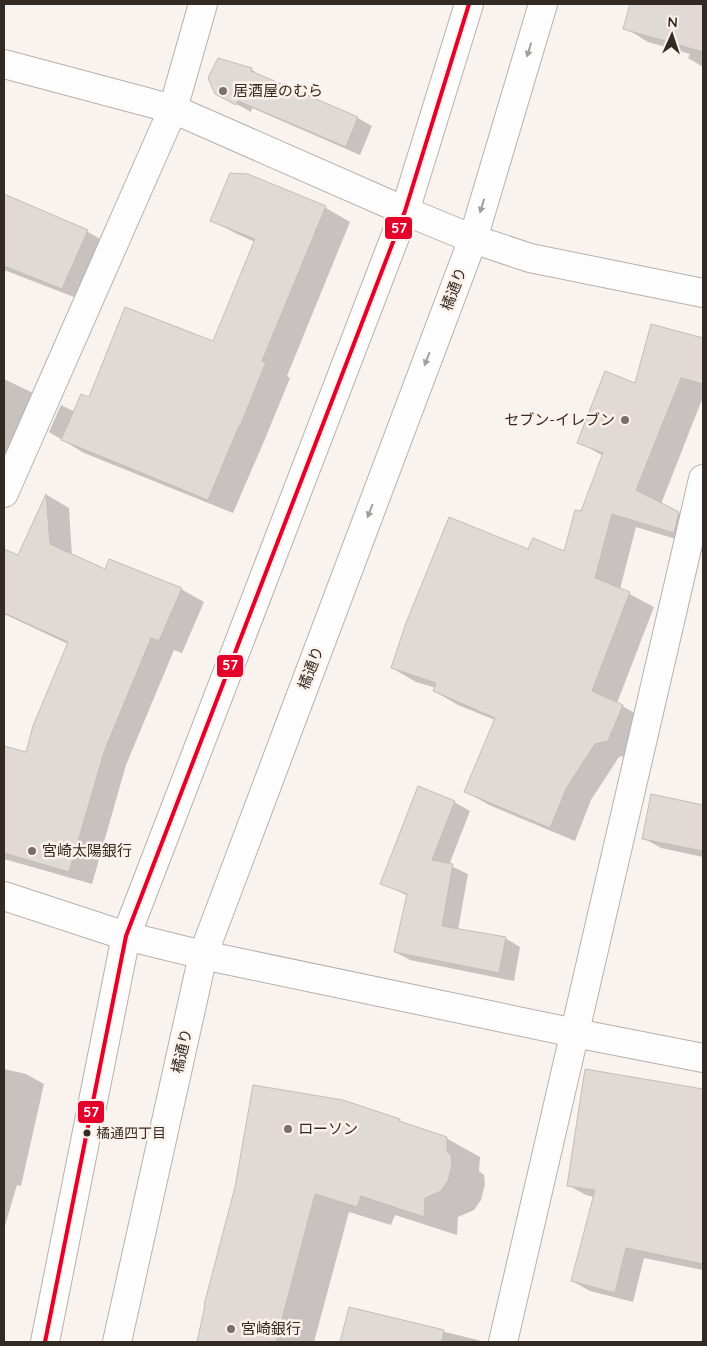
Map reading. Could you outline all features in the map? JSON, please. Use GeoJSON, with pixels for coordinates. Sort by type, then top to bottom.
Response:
{"type":"FeatureCollection","features":[{"type":"Feature","properties":{"kind":"main road"},"geometry":{"type":"LineString","coordinates":[[4,493],[174,109],[203,4]]}},
{"type":"Feature","properties":{"kind":"main road"},"geometry":{"type":"LineString","coordinates":[[44,1342],[126,936],[405,210],[469,4]]}},
{"type":"Feature","properties":{"kind":"main road","name":"橘通り"},"geometry":{"type":"LineString","coordinates":[[117,1342],[203,955],[473,239],[543,4]]}},
{"type":"Feature","properties":{"kind":"main road"},"geometry":{"type":"LineString","coordinates":[[4,64],[174,109],[473,239],[530,258],[703,292]]}},
{"type":"Feature","properties":{"kind":"main road"},"geometry":{"type":"LineString","coordinates":[[504,1342],[703,479]]}},
{"type":"Feature","properties":{"kind":"main road"},"geometry":{"type":"LineString","coordinates":[[4,896],[126,936],[203,955],[574,1034],[703,1058]]}},
{"type":"Feature","properties":{"kind":"building"},"geometry":{"type":"Polygon","coordinates":[[[630,4],[703,4],[703,52],[623,29],[630,4]]]}},
{"type":"Feature","properties":{"kind":"building"},"geometry":{"type":"Polygon","coordinates":[[[218,58],[252,68],[251,71],[358,117],[346,147],[238,101],[236,105],[215,94],[208,78],[218,58]]]}},
{"type":"Feature","properties":{"kind":"building"},"geometry":{"type":"Polygon","coordinates":[[[230,173],[248,174],[326,206],[262,361],[266,362],[208,500],[61,440],[81,394],[89,397],[125,307],[213,341],[255,239],[210,221],[230,173]]]}},
{"type":"Feature","properties":{"kind":"building"},"geometry":{"type":"Polygon","coordinates":[[[4,194],[88,230],[62,289],[4,266],[4,194]]]}},
{"type":"Feature","properties":{"kind":"building"},"geometry":{"type":"Polygon","coordinates":[[[651,324],[703,338],[703,384],[681,378],[636,490],[679,512],[674,533],[612,514],[595,578],[630,592],[592,691],[623,705],[608,741],[595,744],[567,787],[550,828],[464,792],[495,718],[433,691],[436,683],[391,668],[406,623],[449,517],[528,549],[533,538],[564,551],[575,510],[581,511],[603,453],[577,443],[605,371],[635,383],[651,324]]]}},
{"type":"Feature","properties":{"kind":"building"},"geometry":{"type":"Polygon","coordinates":[[[46,494],[50,544],[105,569],[109,559],[182,588],[159,641],[151,638],[104,752],[69,872],[4,853],[4,746],[26,752],[33,726],[68,642],[4,613],[4,549],[18,555],[46,494]]]}},
{"type":"Feature","properties":{"kind":"building"},"geometry":{"type":"Polygon","coordinates":[[[418,786],[455,801],[432,860],[453,864],[442,926],[506,937],[499,973],[394,952],[407,894],[380,884],[418,786]]]}},
{"type":"Feature","properties":{"kind":"building"},"geometry":{"type":"Polygon","coordinates":[[[651,794],[703,805],[703,851],[642,839],[651,794]]]}},
{"type":"Feature","properties":{"kind":"building"},"geometry":{"type":"Polygon","coordinates":[[[585,1069],[703,1089],[703,1264],[626,1248],[615,1293],[571,1281],[595,1190],[567,1186],[585,1069]]]}},
{"type":"Feature","properties":{"kind":"building"},"geometry":{"type":"Polygon","coordinates":[[[253,1085],[343,1100],[447,1137],[447,1151],[451,1155],[452,1165],[448,1181],[441,1191],[425,1198],[424,1217],[361,1196],[357,1207],[315,1194],[276,1342],[197,1342],[204,1305],[235,1187],[253,1085]]]}},
{"type":"Feature","properties":{"kind":"building"},"geometry":{"type":"Polygon","coordinates":[[[349,1307],[444,1330],[442,1342],[340,1342],[349,1307]]]}},
{"type":"Feature","properties":{"kind":"transit line","name":"57"},"geometry":{"type":"LineString","coordinates":[[45,1342],[126,936],[405,211],[469,4]]}},
{"type":"Feature","properties":{"kind":"place","name":"居酒屋のむら"},"geometry":{"type":"Point","coordinates":[223,91]}},
{"type":"Feature","properties":{"kind":"place","name":"セブン-イレブン"},"geometry":{"type":"Point","coordinates":[625,420]}},
{"type":"Feature","properties":{"kind":"place","name":"宮崎太陽銀行"},"geometry":{"type":"Point","coordinates":[32,851]}},
{"type":"Feature","properties":{"kind":"place","name":"ローソン"},"geometry":{"type":"Point","coordinates":[288,1129]}},
{"type":"Feature","properties":{"kind":"place","name":"橘通四丁目"},"geometry":{"type":"Point","coordinates":[87,1133]}},
{"type":"Feature","properties":{"kind":"place","name":"宮崎銀行"},"geometry":{"type":"Point","coordinates":[231,1329]}}]}
